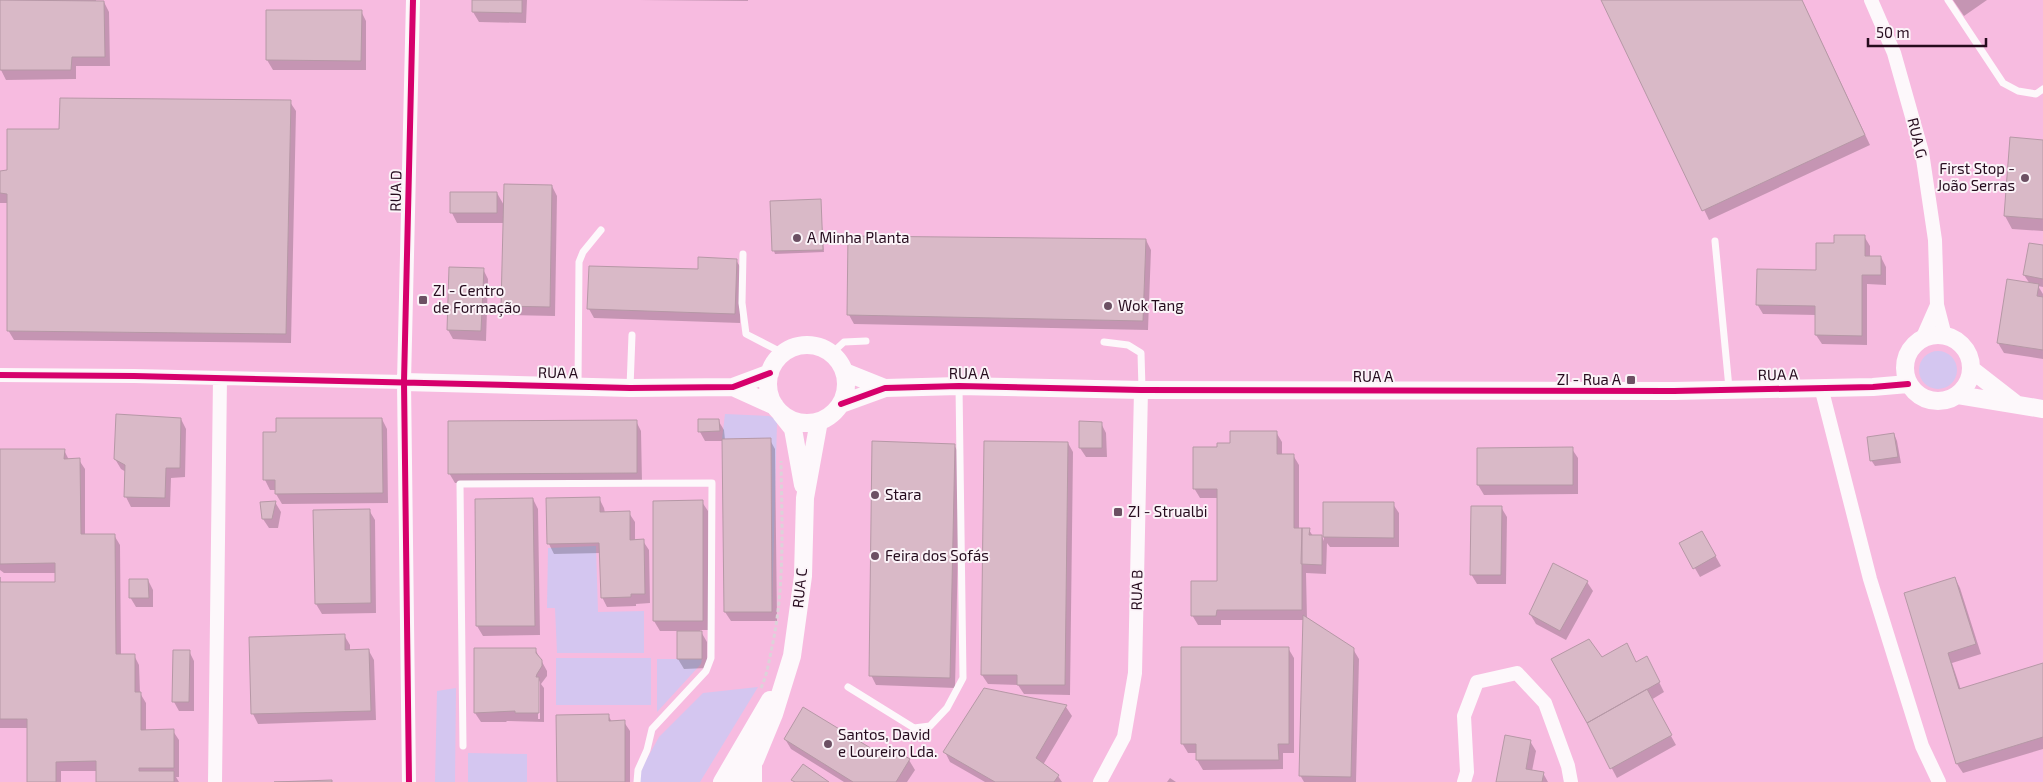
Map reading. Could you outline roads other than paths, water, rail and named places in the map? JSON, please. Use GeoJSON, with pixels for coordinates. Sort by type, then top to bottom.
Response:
{"type":"FeatureCollection","features":[{"type":"Feature","properties":{"kind":"street","name":"RUA D"},"geometry":{"type":"LineString","coordinates":[[410,782],[404,382],[413,0]]}},
{"type":"Feature","properties":{"kind":"street","name":"RUA G"},"geometry":{"type":"LineString","coordinates":[[1871,0],[1894,53],[1922,152],[1935,240],[1937,306],[1922,339]]}},
{"type":"Feature","properties":{"kind":"street"},"geometry":{"type":"LineString","coordinates":[[1937,306],[1945,336]]}},
{"type":"Feature","properties":{"kind":"street"},"geometry":{"type":"LineString","coordinates":[[1873,387],[1906,360],[1915,344],[1922,339],[1938,335],[1956,340],[1964,348],[1969,358],[1971,369],[1967,383],[1958,395],[1947,400],[1930,400],[1915,393],[1908,384],[1905,376],[1906,360]]}},
{"type":"Feature","properties":{"kind":"street"},"geometry":{"type":"LineString","coordinates":[[808,344],[821,347],[832,353],[840,362],[845,372],[845,394],[841,404],[835,411],[819,421],[799,422],[778,409],[770,396],[768,384],[775,362],[783,353],[795,346],[808,344]]}},
{"type":"Feature","properties":{"kind":"street"},"geometry":{"type":"LineString","coordinates":[[1971,369],[2018,405]]}},
{"type":"Feature","properties":{"kind":"street"},"geometry":{"type":"LineString","coordinates":[[845,372],[885,388]]}},
{"type":"Feature","properties":{"kind":"street","name":"RUA A"},"geometry":{"type":"LineString","coordinates":[[404,382],[630,388],[733,387],[770,373]]}},
{"type":"Feature","properties":{"kind":"street"},"geometry":{"type":"LineString","coordinates":[[0,375],[404,382]]}},
{"type":"Feature","properties":{"kind":"street"},"geometry":{"type":"LineString","coordinates":[[215,782],[220,378]]}},
{"type":"Feature","properties":{"kind":"street","name":"RUA A"},"geometry":{"type":"LineString","coordinates":[[841,404],[885,388],[959,386],[1141,390],[1674,391],[1729,388],[1873,387],[1908,384]]}},
{"type":"Feature","properties":{"kind":"street","name":"RUA A"},"geometry":{"type":"LineString","coordinates":[[733,387],[778,409]]}},
{"type":"Feature","properties":{"kind":"street"},"geometry":{"type":"LineString","coordinates":[[1820,388],[1870,579],[1922,746],[1939,782]]}},
{"type":"Feature","properties":{"kind":"street","name":"RUA B"},"geometry":{"type":"LineString","coordinates":[[1100,782],[1124,737],[1135,673],[1141,390]]}},
{"type":"Feature","properties":{"kind":"street"},"geometry":{"type":"LineString","coordinates":[[1958,395],[2043,409]]}},
{"type":"Feature","properties":{"kind":"street","name":"RUA C"},"geometry":{"type":"LineString","coordinates":[[778,409],[793,429],[805,498]]}},
{"type":"Feature","properties":{"kind":"street","name":"RUA C"},"geometry":{"type":"LineString","coordinates":[[740,782],[756,760],[774,714],[784,676],[792,656],[803,576],[805,498],[819,421]]}},
{"type":"Feature","properties":{"kind":"street"},"geometry":{"type":"LineString","coordinates":[[1464,782],[1467,772],[1464,716],[1477,682],[1517,673],[1545,703],[1568,766],[1571,782]]}},
{"type":"Feature","properties":{"kind":"street","name":"RUA C"},"geometry":{"type":"LineString","coordinates":[[722,782],[784,676]]}},
{"type":"Feature","properties":{"kind":"street"},"geometry":{"type":"LineString","coordinates":[[755,782],[756,760]]}},
{"type":"Feature","properties":{"kind":"lane"},"geometry":{"type":"LineString","coordinates":[[1948,0],[2003,83],[2018,91],[2036,94],[2043,89]]}},
{"type":"Feature","properties":{"kind":"lane"},"geometry":{"type":"LineString","coordinates":[[578,386],[579,262],[583,252],[601,230]]}},
{"type":"Feature","properties":{"kind":"lane"},"geometry":{"type":"LineString","coordinates":[[1715,241],[1729,388]]}},
{"type":"Feature","properties":{"kind":"lane"},"geometry":{"type":"LineString","coordinates":[[743,254],[742,303],[746,334],[783,353]]}},
{"type":"Feature","properties":{"kind":"lane"},"geometry":{"type":"LineString","coordinates":[[630,388],[632,335]]}},
{"type":"Feature","properties":{"kind":"lane"},"geometry":{"type":"LineString","coordinates":[[832,353],[844,342],[866,341]]}},
{"type":"Feature","properties":{"kind":"lane"},"geometry":{"type":"LineString","coordinates":[[1104,342],[1128,345],[1141,353],[1141,390]]}},
{"type":"Feature","properties":{"kind":"lane"},"geometry":{"type":"LineString","coordinates":[[848,687],[914,728],[930,726],[947,708],[963,678],[959,386]]}},
{"type":"Feature","properties":{"kind":"lane"},"geometry":{"type":"LineString","coordinates":[[463,746],[460,484],[712,483],[711,658],[706,671],[652,729],[647,750],[638,770],[637,782]]}},
{"type":"Feature","properties":{"kind":"place","name":"First Stop - João Serras"},"geometry":{"type":"Point","coordinates":[2025,178]}},
{"type":"Feature","properties":{"kind":"place","name":"A Minha Planta"},"geometry":{"type":"Point","coordinates":[797,238]}},
{"type":"Feature","properties":{"kind":"place","name":"ZI - Centro de Formação"},"geometry":{"type":"Point","coordinates":[423,300]}},
{"type":"Feature","properties":{"kind":"place","name":"Wok Tang"},"geometry":{"type":"Point","coordinates":[1108,306]}},
{"type":"Feature","properties":{"kind":"place","name":"ZI - Rua A"},"geometry":{"type":"Point","coordinates":[1631,380]}},
{"type":"Feature","properties":{"kind":"place","name":"Stara"},"geometry":{"type":"Point","coordinates":[875,495]}},
{"type":"Feature","properties":{"kind":"place","name":"ZI - Strualbi"},"geometry":{"type":"Point","coordinates":[1118,512]}},
{"type":"Feature","properties":{"kind":"place","name":"Feira dos Sofás"},"geometry":{"type":"Point","coordinates":[875,556]}},
{"type":"Feature","properties":{"kind":"place","name":"Santos, David e Loureiro Lda."},"geometry":{"type":"Point","coordinates":[828,744]}}]}
